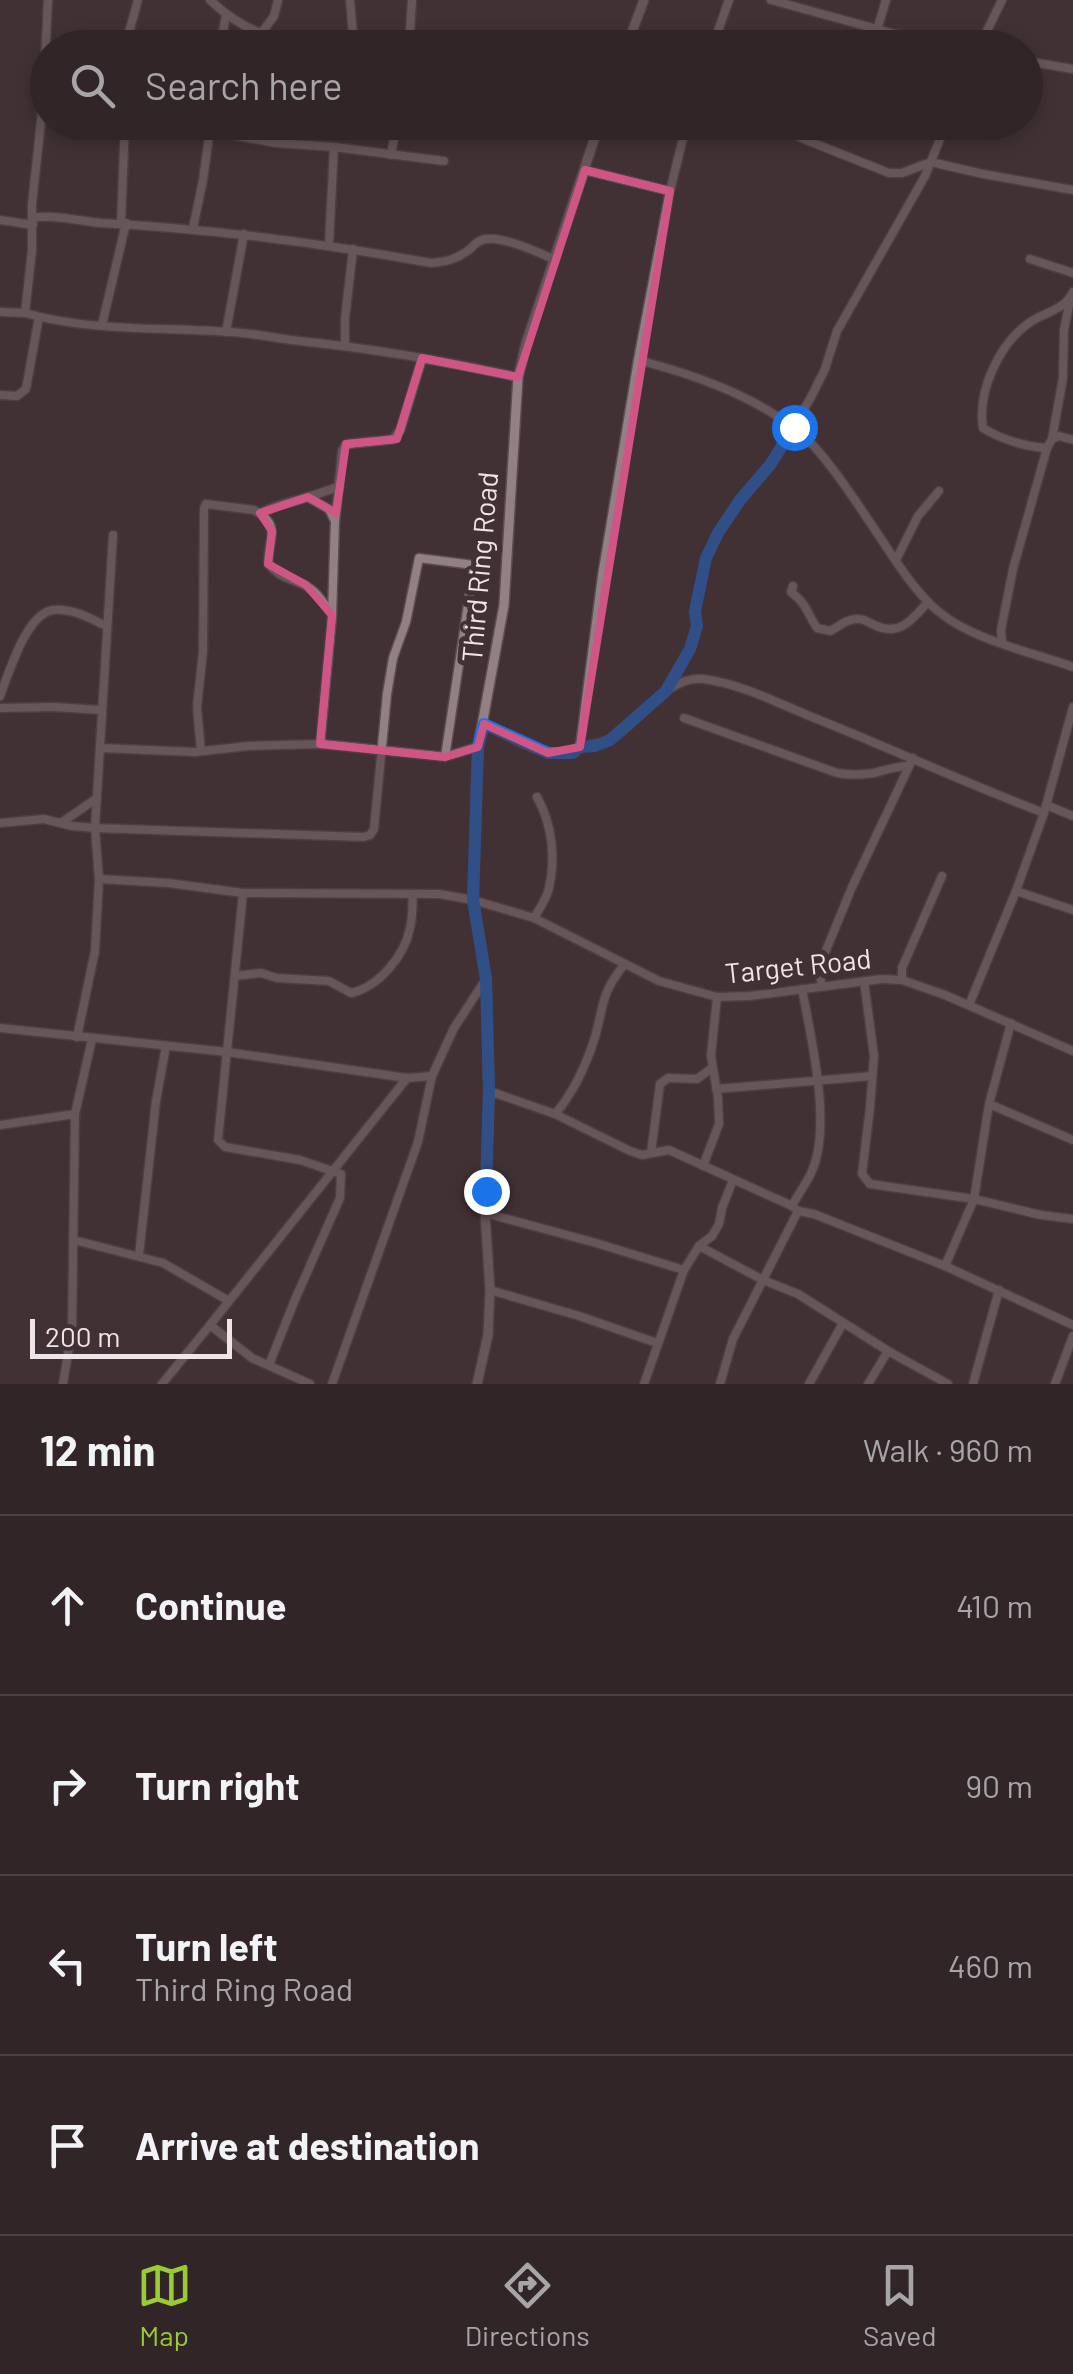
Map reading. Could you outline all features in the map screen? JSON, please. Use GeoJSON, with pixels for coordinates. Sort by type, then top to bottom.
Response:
{"type":"FeatureCollection","features":[{"type":"Feature","properties":{"kind":"street"},"geometry":{"type":"LineString","coordinates":[[47,30],[48,0]]}},
{"type":"Feature","properties":{"kind":"street"},"geometry":{"type":"LineString","coordinates":[[130,30],[138,0]]}},
{"type":"Feature","properties":{"kind":"street"},"geometry":{"type":"LineString","coordinates":[[210,0],[252,30]]}},
{"type":"Feature","properties":{"kind":"street"},"geometry":{"type":"LineString","coordinates":[[264,30],[274,16],[278,0]]}},
{"type":"Feature","properties":{"kind":"street"},"geometry":{"type":"LineString","coordinates":[[350,0],[352,30]]}},
{"type":"Feature","properties":{"kind":"street"},"geometry":{"type":"LineString","coordinates":[[410,30],[412,0]]}},
{"type":"Feature","properties":{"kind":"street"},"geometry":{"type":"LineString","coordinates":[[633,30],[644,0]]}},
{"type":"Feature","properties":{"kind":"street"},"geometry":{"type":"LineString","coordinates":[[718,30],[729,0]]}},
{"type":"Feature","properties":{"kind":"street"},"geometry":{"type":"LineString","coordinates":[[771,0],[876,30],[886,0]]}},
{"type":"Feature","properties":{"kind":"street"},"geometry":{"type":"LineString","coordinates":[[987,30],[1002,0]]}},
{"type":"Feature","properties":{"kind":"street"},"geometry":{"type":"LineString","coordinates":[[223,30],[226,15]]}},
{"type":"Feature","properties":{"kind":"street"},"geometry":{"type":"LineString","coordinates":[[1043,64],[1073,70]]}},
{"type":"Feature","properties":{"kind":"street"},"geometry":{"type":"LineString","coordinates":[[25,313],[39,140]]}},
{"type":"Feature","properties":{"kind":"street"},"geometry":{"type":"LineString","coordinates":[[102,326],[124,223],[125,140]]}},
{"type":"Feature","properties":{"kind":"street"},"geometry":{"type":"LineString","coordinates":[[193,228],[209,140]]}},
{"type":"Feature","properties":{"kind":"street"},"geometry":{"type":"LineString","coordinates":[[264,140],[444,161]]}},
{"type":"Feature","properties":{"kind":"street"},"geometry":{"type":"LineString","coordinates":[[391,155],[394,140]]}},
{"type":"Feature","properties":{"kind":"street","name":"Third Ring Road"},"geometry":{"type":"LineString","coordinates":[[478,1384],[488,1335],[490,1290],[485,1213],[489,1091],[486,979],[473,900],[478,747],[504,605],[518,377],[526,342],[594,140]]}},
{"type":"Feature","properties":{"kind":"street"},"geometry":{"type":"LineString","coordinates":[[580,747],[602,576],[638,360],[683,140]]}},
{"type":"Feature","properties":{"kind":"street"},"geometry":{"type":"LineString","coordinates":[[806,140],[889,172],[902,173],[931,162],[1073,190]]}},
{"type":"Feature","properties":{"kind":"street"},"geometry":{"type":"LineString","coordinates":[[666,691],[690,649],[706,558],[718,533],[794,427],[824,369],[837,331],[940,140]]}},
{"type":"Feature","properties":{"kind":"street"},"geometry":{"type":"LineString","coordinates":[[328,244],[334,147]]}},
{"type":"Feature","properties":{"kind":"street"},"geometry":{"type":"LineString","coordinates":[[585,170],[670,191]]}},
{"type":"Feature","properties":{"kind":"street"},"geometry":{"type":"LineString","coordinates":[[0,220],[32,222],[45,216],[193,228],[328,244],[431,263],[447,262],[488,239],[515,243],[553,259]]}},
{"type":"Feature","properties":{"kind":"street"},"geometry":{"type":"LineString","coordinates":[[226,332],[244,234]]}},
{"type":"Feature","properties":{"kind":"street"},"geometry":{"type":"LineString","coordinates":[[344,346],[353,249]]}},
{"type":"Feature","properties":{"kind":"street"},"geometry":{"type":"LineString","coordinates":[[1030,259],[1073,273]]}},
{"type":"Feature","properties":{"kind":"street"},"geometry":{"type":"LineString","coordinates":[[1002,642],[1013,568],[1049,443],[1063,378],[1064,330],[1071,296]]}},
{"type":"Feature","properties":{"kind":"street"},"geometry":{"type":"LineString","coordinates":[[1071,296],[1050,314],[1030,322],[1005,347],[992,372],[981,413],[983,428],[992,434],[1036,447],[1059,436],[1073,440]]}},
{"type":"Feature","properties":{"kind":"street"},"geometry":{"type":"LineString","coordinates":[[0,312],[102,326],[226,332],[344,346],[518,377]]}},
{"type":"Feature","properties":{"kind":"street"},"geometry":{"type":"LineString","coordinates":[[0,395],[17,396],[26,389],[39,317]]}},
{"type":"Feature","properties":{"kind":"street"},"geometry":{"type":"LineString","coordinates":[[320,744],[342,451],[346,444],[393,439],[400,430],[422,358]]}},
{"type":"Feature","properties":{"kind":"street"},"geometry":{"type":"LineString","coordinates":[[638,360],[730,390],[794,427],[851,494],[928,602],[960,626],[1073,667]]}},
{"type":"Feature","properties":{"kind":"street"},"geometry":{"type":"LineString","coordinates":[[260,513],[339,486]]}},
{"type":"Feature","properties":{"kind":"street"},"geometry":{"type":"LineString","coordinates":[[896,560],[918,516],[939,491]]}},
{"type":"Feature","properties":{"kind":"street"},"geometry":{"type":"LineString","coordinates":[[308,496],[328,508],[335,521]]}},
{"type":"Feature","properties":{"kind":"street"},"geometry":{"type":"LineString","coordinates":[[201,751],[197,706],[203,651],[204,508],[209,504],[260,513],[270,522],[272,532],[268,564],[281,577],[306,586],[332,616]]}},
{"type":"Feature","properties":{"kind":"street"},"geometry":{"type":"LineString","coordinates":[[77,1038],[95,951],[99,879],[94,828],[113,536]]}},
{"type":"Feature","properties":{"kind":"street"},"geometry":{"type":"LineString","coordinates":[[0,823],[34,819],[94,828],[370,835],[374,830],[393,658],[406,622],[418,558],[474,564],[445,758]]}},
{"type":"Feature","properties":{"kind":"street"},"geometry":{"type":"LineString","coordinates":[[793,586],[791,592],[805,602],[817,628],[830,631],[850,620],[863,619],[892,630],[904,627],[928,602]]}},
{"type":"Feature","properties":{"kind":"street"},"geometry":{"type":"LineString","coordinates":[[0,696],[17,654],[40,614],[54,610],[80,613],[106,626]]}},
{"type":"Feature","properties":{"kind":"street"},"geometry":{"type":"LineString","coordinates":[[484,724],[548,753],[573,753],[580,747],[610,740],[666,691],[700,678],[727,684],[970,785],[1073,816]]}},
{"type":"Feature","properties":{"kind":"street"},"geometry":{"type":"LineString","coordinates":[[0,708],[101,710]]}},
{"type":"Feature","properties":{"kind":"street"},"geometry":{"type":"LineString","coordinates":[[969,1005],[1045,809],[1073,708]]}},
{"type":"Feature","properties":{"kind":"street"},"geometry":{"type":"LineString","coordinates":[[684,718],[837,773],[872,774],[911,762]]}},
{"type":"Feature","properties":{"kind":"street"},"geometry":{"type":"LineString","coordinates":[[100,748],[201,751],[320,744],[445,758],[478,747]]}},
{"type":"Feature","properties":{"kind":"street"},"geometry":{"type":"LineString","coordinates":[[822,985],[818,970],[911,762]]}},
{"type":"Feature","properties":{"kind":"street"},"geometry":{"type":"LineString","coordinates":[[534,918],[549,892],[552,859],[547,815],[537,797]]}},
{"type":"Feature","properties":{"kind":"street"},"geometry":{"type":"LineString","coordinates":[[61,823],[97,798]]}},
{"type":"Feature","properties":{"kind":"street"},"geometry":{"type":"LineString","coordinates":[[902,980],[902,968],[942,876]]}},
{"type":"Feature","properties":{"kind":"street","name":"Target Road"},"geometry":{"type":"LineString","coordinates":[[99,879],[243,893],[439,894],[473,900],[534,918],[659,981],[716,997],[902,980],[1073,1051]]}},
{"type":"Feature","properties":{"kind":"street"},"geometry":{"type":"LineString","coordinates":[[1016,891],[1073,910]]}},
{"type":"Feature","properties":{"kind":"street"},"geometry":{"type":"LineString","coordinates":[[243,893],[218,1140],[225,1147],[300,1160],[341,1174],[340,1198],[269,1365]]}},
{"type":"Feature","properties":{"kind":"street"},"geometry":{"type":"LineString","coordinates":[[235,976],[261,973],[277,978],[329,981],[351,993],[364,989],[380,978],[406,943],[412,894]]}},
{"type":"Feature","properties":{"kind":"street"},"geometry":{"type":"LineString","coordinates":[[555,1114],[565,1103],[595,1037],[609,982],[624,965]]}},
{"type":"Feature","properties":{"kind":"street"},"geometry":{"type":"LineString","coordinates":[[332,1384],[418,1142],[432,1076],[454,1028],[486,979]]}},
{"type":"Feature","properties":{"kind":"street"},"geometry":{"type":"LineString","coordinates":[[864,982],[872,1032],[864,1180],[1073,1219]]}},
{"type":"Feature","properties":{"kind":"street"},"geometry":{"type":"LineString","coordinates":[[720,1384],[734,1339],[813,1169],[818,1142],[819,1081],[802,989]]}},
{"type":"Feature","properties":{"kind":"street"},"geometry":{"type":"LineString","coordinates":[[703,1166],[719,1124],[712,1068],[716,997]]}},
{"type":"Feature","properties":{"kind":"street"},"geometry":{"type":"LineString","coordinates":[[945,1266],[974,1200],[989,1104],[1011,1023]]}},
{"type":"Feature","properties":{"kind":"street"},"geometry":{"type":"LineString","coordinates":[[0,1028],[227,1052],[407,1078],[432,1076]]}},
{"type":"Feature","properties":{"kind":"street"},"geometry":{"type":"LineString","coordinates":[[63,1384],[72,1329],[75,1114],[92,1039]]}},
{"type":"Feature","properties":{"kind":"street"},"geometry":{"type":"LineString","coordinates":[[138,1256],[166,1046]]}},
{"type":"Feature","properties":{"kind":"street"},"geometry":{"type":"LineString","coordinates":[[651,1154],[660,1084],[668,1078],[697,1079],[712,1068]]}},
{"type":"Feature","properties":{"kind":"street"},"geometry":{"type":"LineString","coordinates":[[716,1089],[872,1076]]}},
{"type":"Feature","properties":{"kind":"street"},"geometry":{"type":"LineString","coordinates":[[162,1384],[407,1078]]}},
{"type":"Feature","properties":{"kind":"street"},"geometry":{"type":"LineString","coordinates":[[489,1091],[555,1114],[642,1155],[669,1150],[795,1209],[945,1266],[1073,1325]]}},
{"type":"Feature","properties":{"kind":"street"},"geometry":{"type":"LineString","coordinates":[[989,1104],[1073,1140]]}},
{"type":"Feature","properties":{"kind":"street"},"geometry":{"type":"LineString","coordinates":[[0,1125],[75,1114]]}},
{"type":"Feature","properties":{"kind":"street"},"geometry":{"type":"LineString","coordinates":[[644,1384],[684,1270],[719,1224],[734,1180]]}},
{"type":"Feature","properties":{"kind":"street"},"geometry":{"type":"LineString","coordinates":[[485,1213],[684,1270]]}},
{"type":"Feature","properties":{"kind":"street"},"geometry":{"type":"LineString","coordinates":[[74,1240],[164,1263],[229,1301]]}},
{"type":"Feature","properties":{"kind":"street"},"geometry":{"type":"LineString","coordinates":[[699,1246],[798,1294],[948,1384]]}},
{"type":"Feature","properties":{"kind":"street"},"geometry":{"type":"LineString","coordinates":[[490,1290],[657,1343]]}},
{"type":"Feature","properties":{"kind":"street"},"geometry":{"type":"LineString","coordinates":[[973,1384],[999,1290]]}},
{"type":"Feature","properties":{"kind":"street"},"geometry":{"type":"LineString","coordinates":[[809,1384],[843,1323]]}},
{"type":"Feature","properties":{"kind":"street"},"geometry":{"type":"LineString","coordinates":[[210,1325],[252,1358],[310,1384]]}},
{"type":"Feature","properties":{"kind":"street"},"geometry":{"type":"LineString","coordinates":[[1055,1384],[1073,1336]]}},
{"type":"Feature","properties":{"kind":"street"},"geometry":{"type":"LineString","coordinates":[[868,1384],[888,1350]]}},
{"type":"Feature","properties":{"kind":"highlighted area"},"geometry":{"type":"Polygon","coordinates":[[[585,170],[670,191],[580,747],[548,753],[484,724],[478,747],[445,757],[320,744],[332,615],[306,585],[268,564],[272,531],[260,513],[308,497],[336,513],[346,444],[397,439],[422,358],[518,377],[585,170]]]}},
{"type":"Feature","properties":{"kind":"route"},"geometry":{"type":"LineString","coordinates":[[486,1191],[486,979],[473,900],[478,747],[484,724],[548,753],[573,753],[580,747],[610,740],[666,691],[690,649],[706,558],[718,533],[794,427]]}}]}
